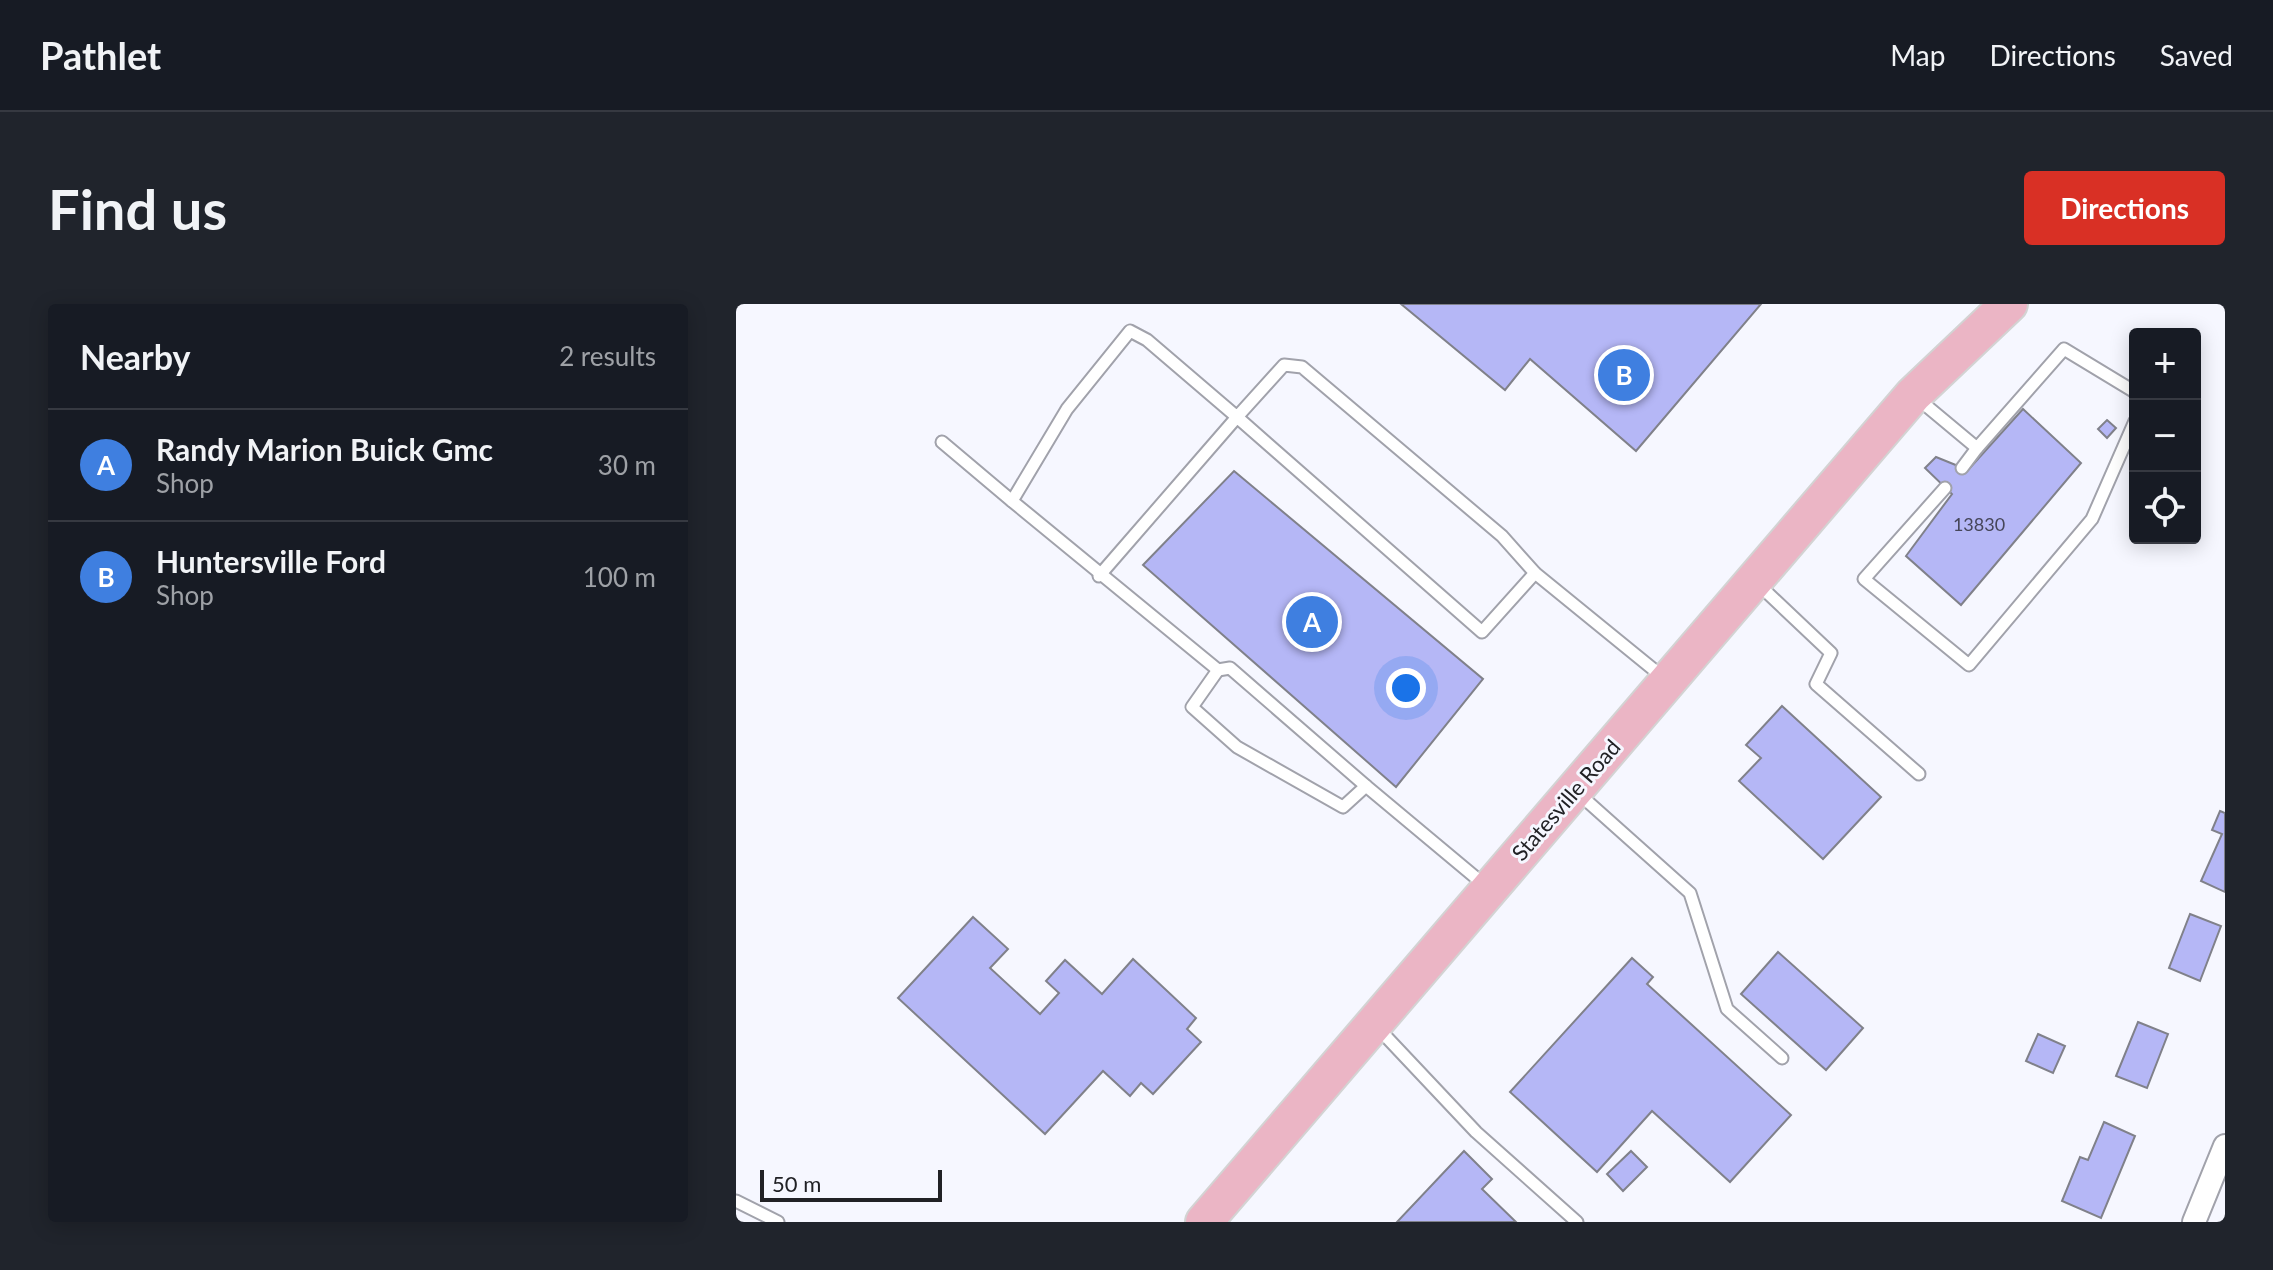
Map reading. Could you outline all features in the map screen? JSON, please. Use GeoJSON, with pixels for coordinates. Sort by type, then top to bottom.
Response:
{"type":"FeatureCollection","features":[{"type":"Feature","properties":{"kind":"main road","name":"Statesville Road"},"geometry":{"type":"LineString","coordinates":[[1204,1222],[1921,386],[1979,304]]}},
{"type":"Feature","properties":{"kind":"main road","name":"Statesville Road"},"geometry":{"type":"LineString","coordinates":[[1921,386],[2009,304]]}},
{"type":"Feature","properties":{"kind":"street"},"geometry":{"type":"LineString","coordinates":[[2194,1222],[2225,1146]]}},
{"type":"Feature","properties":{"kind":"lane"},"geometry":{"type":"LineString","coordinates":[[1012,501],[1067,409],[1130,331],[1147,340],[1482,632],[1535,573]]}},
{"type":"Feature","properties":{"kind":"lane"},"geometry":{"type":"LineString","coordinates":[[1962,468],[2064,349],[2129,388]]}},
{"type":"Feature","properties":{"kind":"lane"},"geometry":{"type":"LineString","coordinates":[[1099,576],[1284,365],[1302,367],[1502,536],[1535,573],[1668,681]]}},
{"type":"Feature","properties":{"kind":"lane"},"geometry":{"type":"LineString","coordinates":[[1921,386],[1977,448]]}},
{"type":"Feature","properties":{"kind":"lane"},"geometry":{"type":"LineString","coordinates":[[1945,488],[1864,579],[1969,665],[2092,519],[2129,435]]}},
{"type":"Feature","properties":{"kind":"lane"},"geometry":{"type":"LineString","coordinates":[[942,442],[1099,576],[1218,670]]}},
{"type":"Feature","properties":{"kind":"lane"},"geometry":{"type":"LineString","coordinates":[[1754,580],[1831,653],[1816,684],[1919,774]]}},
{"type":"Feature","properties":{"kind":"lane"},"geometry":{"type":"LineString","coordinates":[[1366,786],[1343,807],[1237,747],[1192,707],[1218,670],[1230,668],[1490,889]]}},
{"type":"Feature","properties":{"kind":"lane"},"geometry":{"type":"LineString","coordinates":[[1574,790],[1690,893],[1727,1009],[1782,1058]]}},
{"type":"Feature","properties":{"kind":"lane"},"geometry":{"type":"LineString","coordinates":[[1374,1023],[1476,1132],[1577,1222]]}},
{"type":"Feature","properties":{"kind":"lane"},"geometry":{"type":"LineString","coordinates":[[736,1201],[778,1222]]}},
{"type":"Feature","properties":{"kind":"building"},"geometry":{"type":"Polygon","coordinates":[[[1401,304],[1761,304],[1636,451],[1530,359],[1505,390],[1401,304]]]}},
{"type":"Feature","properties":{"kind":"building"},"geometry":{"type":"Polygon","coordinates":[[[2023,409],[2081,463],[1961,605],[1906,556],[1952,494],[1925,468],[1936,457],[1968,470],[2023,409]]]}},
{"type":"Feature","properties":{"kind":"building"},"geometry":{"type":"Polygon","coordinates":[[[2107,420],[2116,428],[2107,438],[2098,429],[2107,420]]]}},
{"type":"Feature","properties":{"kind":"building"},"geometry":{"type":"Polygon","coordinates":[[[1234,471],[1483,679],[1396,787],[1143,565],[1234,471]]]}},
{"type":"Feature","properties":{"kind":"building"},"geometry":{"type":"Polygon","coordinates":[[[1782,706],[1881,797],[1823,859],[1739,781],[1761,758],[1746,745],[1782,706]]]}},
{"type":"Feature","properties":{"kind":"building"},"geometry":{"type":"Polygon","coordinates":[[[2220,811],[2225,813],[2225,892],[2201,881],[2222,834],[2212,830],[2220,811]]]}},
{"type":"Feature","properties":{"kind":"building"},"geometry":{"type":"Polygon","coordinates":[[[2190,914],[2221,926],[2200,981],[2169,968],[2190,914]]]}},
{"type":"Feature","properties":{"kind":"building"},"geometry":{"type":"Polygon","coordinates":[[[973,917],[1008,949],[990,968],[1040,1014],[1059,993],[1046,981],[1065,960],[1102,994],[1133,959],[1196,1018],[1187,1029],[1201,1042],[1153,1094],[1141,1083],[1130,1096],[1103,1071],[1045,1134],[898,998],[973,917]]]}},
{"type":"Feature","properties":{"kind":"building"},"geometry":{"type":"Polygon","coordinates":[[[1778,952],[1863,1028],[1826,1070],[1741,994],[1778,952]]]}},
{"type":"Feature","properties":{"kind":"building"},"geometry":{"type":"Polygon","coordinates":[[[1632,958],[1653,977],[1647,984],[1791,1115],[1730,1182],[1652,1111],[1597,1172],[1510,1092],[1632,958]]]}},
{"type":"Feature","properties":{"kind":"building"},"geometry":{"type":"Polygon","coordinates":[[[2138,1022],[2168,1034],[2147,1088],[2116,1076],[2138,1022]]]}},
{"type":"Feature","properties":{"kind":"building"},"geometry":{"type":"Polygon","coordinates":[[[2038,1034],[2065,1046],[2053,1073],[2026,1061],[2038,1034]]]}},
{"type":"Feature","properties":{"kind":"building"},"geometry":{"type":"Polygon","coordinates":[[[2104,1122],[2135,1136],[2101,1218],[2062,1201],[2080,1157],[2088,1160],[2104,1122]]]}},
{"type":"Feature","properties":{"kind":"building"},"geometry":{"type":"Polygon","coordinates":[[[1464,1151],[1492,1179],[1482,1189],[1516,1222],[1397,1222],[1464,1151]]]}},
{"type":"Feature","properties":{"kind":"building"},"geometry":{"type":"Polygon","coordinates":[[[1631,1151],[1647,1167],[1623,1191],[1607,1174],[1631,1151]]]}},
{"type":"Feature","properties":{"kind":"place","name":"Huntersville Ford"},"geometry":{"type":"Point","coordinates":[1624,375]}},
{"type":"Feature","properties":{"kind":"place","name":"Randy Marion Buick Gmc"},"geometry":{"type":"Point","coordinates":[1312,622]}}]}
